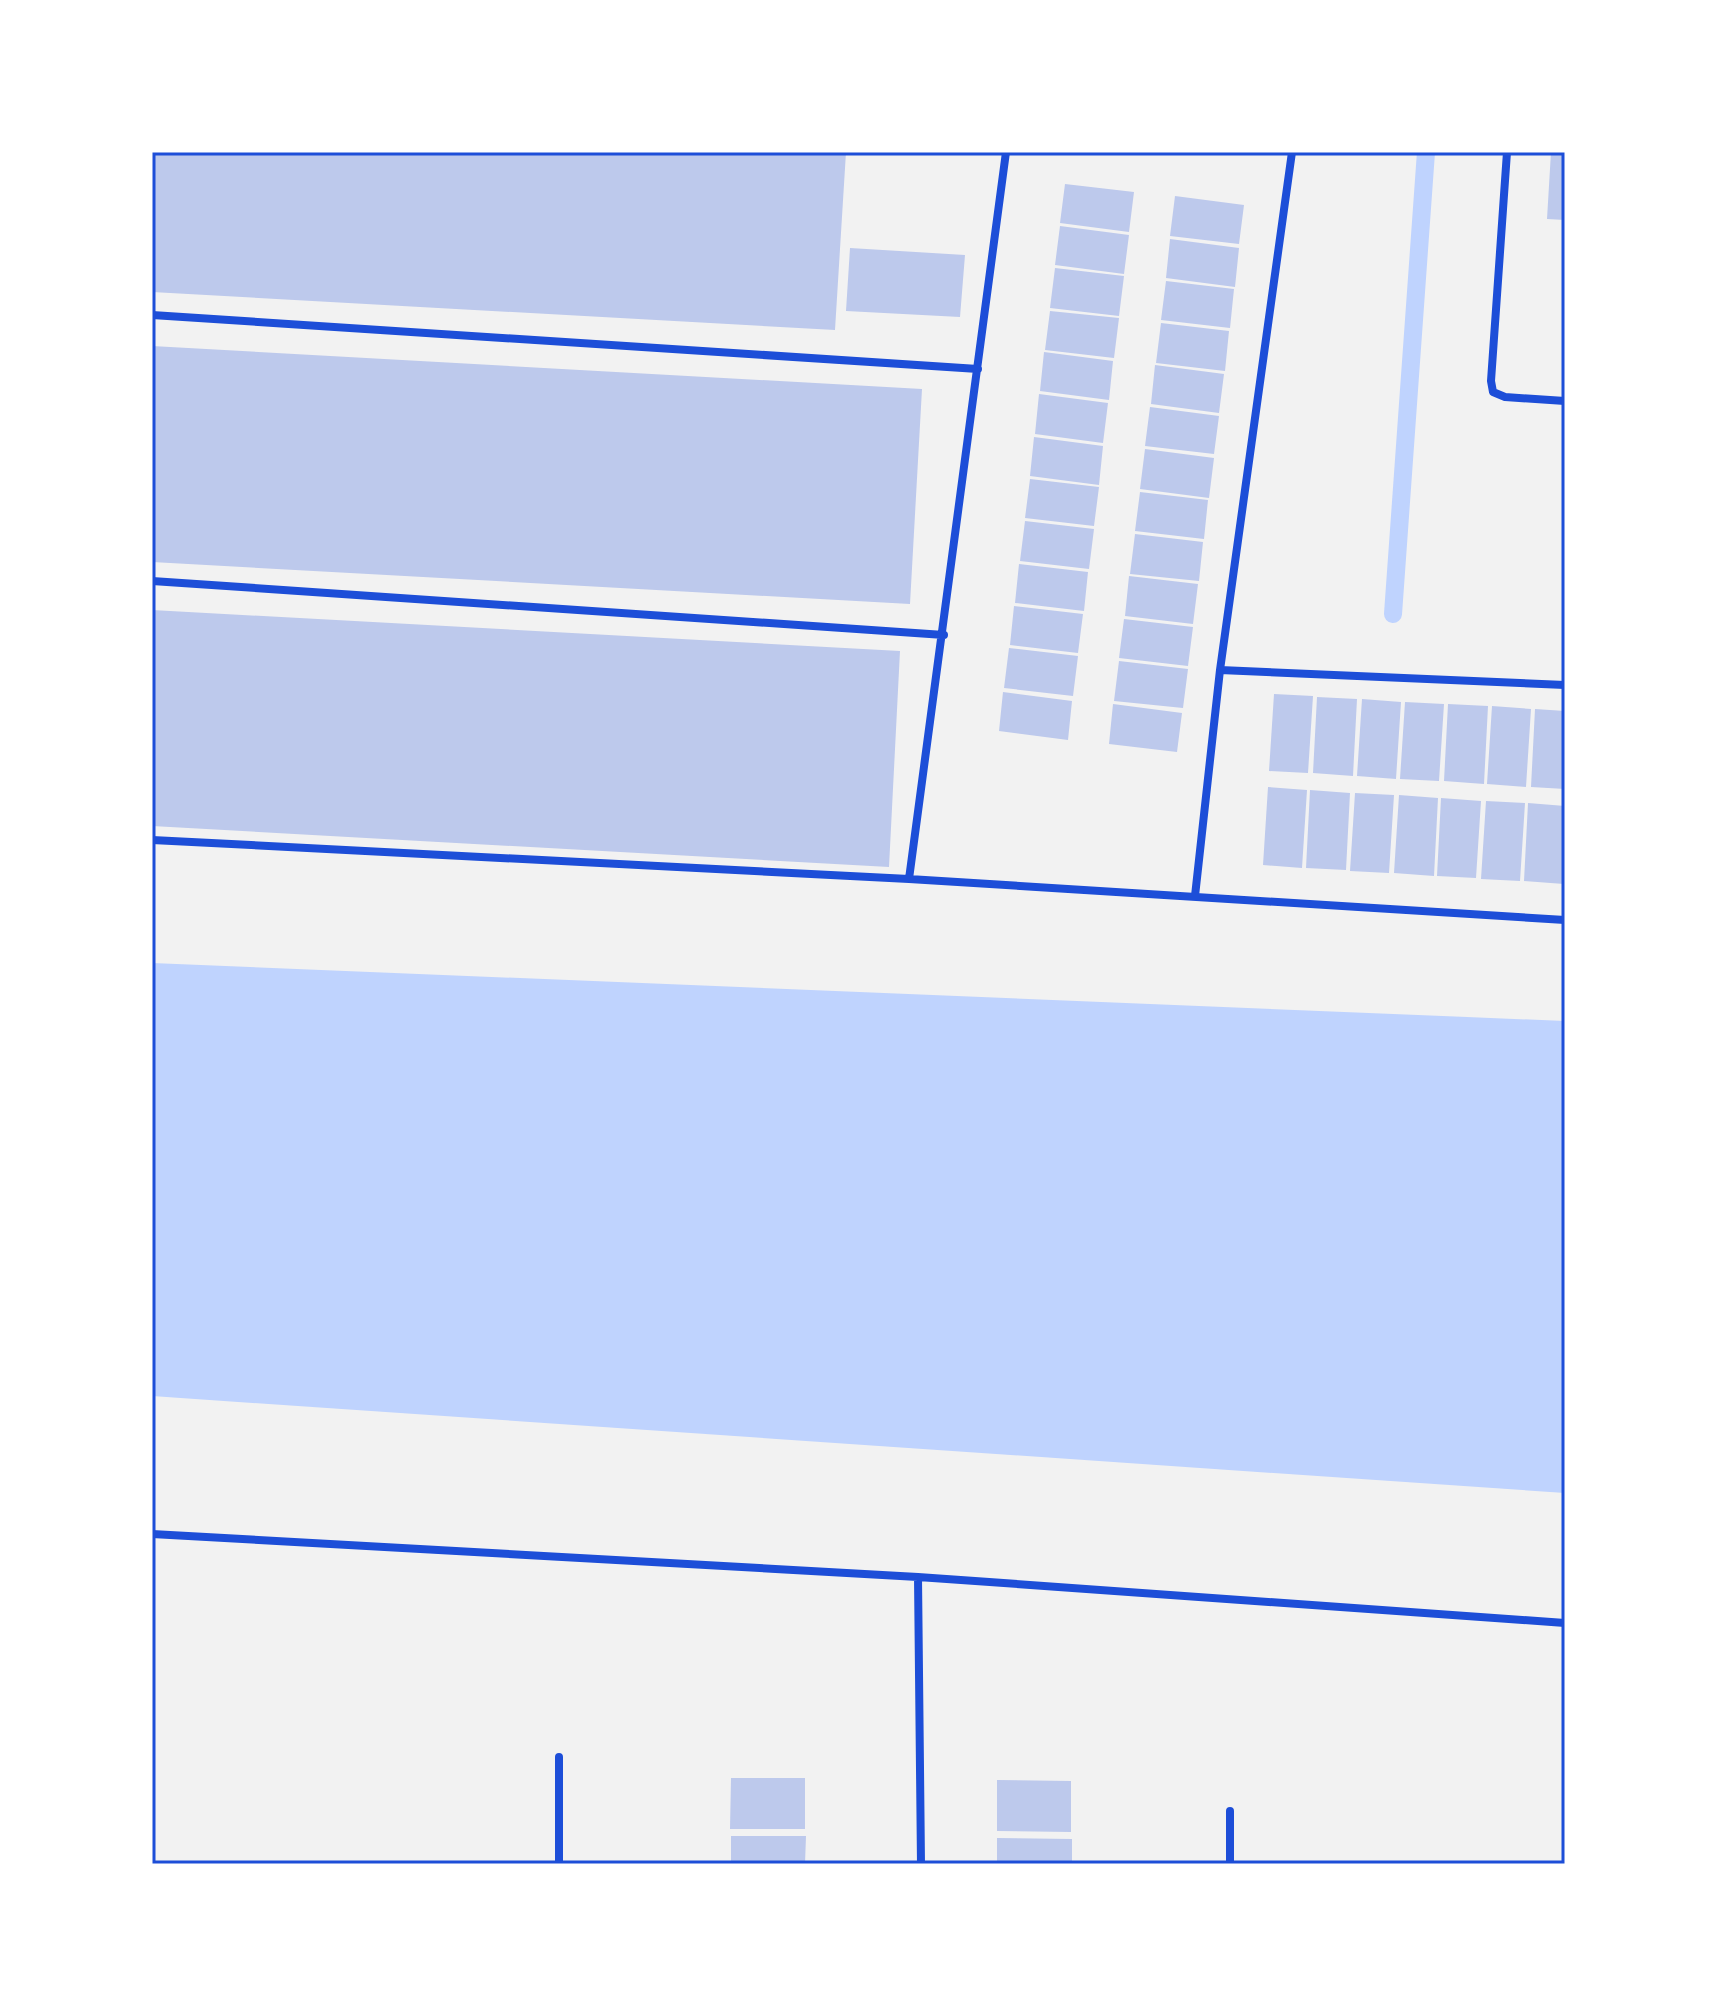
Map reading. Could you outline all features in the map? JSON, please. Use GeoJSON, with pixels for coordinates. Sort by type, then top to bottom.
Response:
{"type":"FeatureCollection","features":[{"type":"Feature","properties":{"kind":"street"},"geometry":{"type":"LineString","coordinates":[[909,879],[944,635],[1006,152]]}},
{"type":"Feature","properties":{"kind":"street"},"geometry":{"type":"LineString","coordinates":[[1195,896],[1220,670],[1292,152]]}},
{"type":"Feature","properties":{"kind":"street"},"geometry":{"type":"LineString","coordinates":[[1507,152],[1491,381],[1493,392],[1505,397],[1565,401]]}},
{"type":"Feature","properties":{"kind":"street"},"geometry":{"type":"LineString","coordinates":[[152,315],[978,369]]}},
{"type":"Feature","properties":{"kind":"street"},"geometry":{"type":"LineString","coordinates":[[152,581],[944,635]]}},
{"type":"Feature","properties":{"kind":"street"},"geometry":{"type":"LineString","coordinates":[[1220,670],[1565,685]]}},
{"type":"Feature","properties":{"kind":"street"},"geometry":{"type":"LineString","coordinates":[[152,840],[909,879],[1565,920]]}},
{"type":"Feature","properties":{"kind":"street"},"geometry":{"type":"LineString","coordinates":[[152,1534],[918,1577],[1565,1623]]}},
{"type":"Feature","properties":{"kind":"street"},"geometry":{"type":"LineString","coordinates":[[918,1577],[921,1864]]}},
{"type":"Feature","properties":{"kind":"street"},"geometry":{"type":"LineString","coordinates":[[559,1757],[559,1864]]}},
{"type":"Feature","properties":{"kind":"street"},"geometry":{"type":"LineString","coordinates":[[1230,1811],[1230,1864]]}},
{"type":"Feature","properties":{"kind":"water"},"geometry":{"type":"Polygon","coordinates":[[[152,963],[1565,1021],[1565,1493],[152,1396],[152,963]]]}},
{"type":"Feature","properties":{"kind":"building"},"geometry":{"type":"Polygon","coordinates":[[[152,152],[846,152],[835,330],[152,292],[152,152]]]}},
{"type":"Feature","properties":{"kind":"building"},"geometry":{"type":"Polygon","coordinates":[[[1551,152],[1565,152],[1565,220],[1547,219],[1551,152]]]}},
{"type":"Feature","properties":{"kind":"building"},"geometry":{"type":"Polygon","coordinates":[[[1065,184],[1134,192],[1129,232],[1060,223],[1065,184]]]}},
{"type":"Feature","properties":{"kind":"building"},"geometry":{"type":"Polygon","coordinates":[[[1175,196],[1244,205],[1239,244],[1170,236],[1175,196]]]}},
{"type":"Feature","properties":{"kind":"building"},"geometry":{"type":"Polygon","coordinates":[[[1060,226],[1129,235],[1124,274],[1055,265],[1060,226]]]}},
{"type":"Feature","properties":{"kind":"building"},"geometry":{"type":"Polygon","coordinates":[[[1170,239],[1239,248],[1235,287],[1166,278],[1170,239]]]}},
{"type":"Feature","properties":{"kind":"building"},"geometry":{"type":"Polygon","coordinates":[[[850,248],[965,255],[960,317],[846,311],[850,248]]]}},
{"type":"Feature","properties":{"kind":"building"},"geometry":{"type":"Polygon","coordinates":[[[1055,268],[1124,276],[1119,316],[1050,308],[1055,268]]]}},
{"type":"Feature","properties":{"kind":"building"},"geometry":{"type":"Polygon","coordinates":[[[1166,281],[1234,289],[1230,328],[1161,320],[1166,281]]]}},
{"type":"Feature","properties":{"kind":"building"},"geometry":{"type":"Polygon","coordinates":[[[1050,311],[1119,318],[1114,358],[1045,350],[1050,311]]]}},
{"type":"Feature","properties":{"kind":"building"},"geometry":{"type":"Polygon","coordinates":[[[1161,323],[1229,331],[1225,371],[1156,363],[1161,323]]]}},
{"type":"Feature","properties":{"kind":"building"},"geometry":{"type":"Polygon","coordinates":[[[152,346],[922,389],[910,604],[152,562],[152,346]]]}},
{"type":"Feature","properties":{"kind":"building"},"geometry":{"type":"Polygon","coordinates":[[[1044,352],[1113,361],[1109,400],[1040,391],[1044,352]]]}},
{"type":"Feature","properties":{"kind":"building"},"geometry":{"type":"Polygon","coordinates":[[[1155,365],[1224,374],[1219,413],[1151,404],[1155,365]]]}},
{"type":"Feature","properties":{"kind":"building"},"geometry":{"type":"Polygon","coordinates":[[[1039,394],[1108,403],[1103,443],[1035,434],[1039,394]]]}},
{"type":"Feature","properties":{"kind":"building"},"geometry":{"type":"Polygon","coordinates":[[[1150,407],[1219,416],[1214,454],[1145,446],[1150,407]]]}},
{"type":"Feature","properties":{"kind":"building"},"geometry":{"type":"Polygon","coordinates":[[[1034,437],[1103,446],[1099,485],[1030,476],[1034,437]]]}},
{"type":"Feature","properties":{"kind":"building"},"geometry":{"type":"Polygon","coordinates":[[[1145,449],[1214,458],[1209,498],[1140,489],[1145,449]]]}},
{"type":"Feature","properties":{"kind":"building"},"geometry":{"type":"Polygon","coordinates":[[[1030,479],[1099,487],[1094,526],[1025,518],[1030,479]]]}},
{"type":"Feature","properties":{"kind":"building"},"geometry":{"type":"Polygon","coordinates":[[[1140,492],[1208,500],[1204,539],[1135,531],[1140,492]]]}},
{"type":"Feature","properties":{"kind":"building"},"geometry":{"type":"Polygon","coordinates":[[[1025,521],[1094,529],[1089,569],[1020,561],[1025,521]]]}},
{"type":"Feature","properties":{"kind":"building"},"geometry":{"type":"Polygon","coordinates":[[[1135,534],[1203,542],[1199,581],[1130,574],[1135,534]]]}},
{"type":"Feature","properties":{"kind":"building"},"geometry":{"type":"Polygon","coordinates":[[[1019,564],[1088,572],[1084,611],[1015,603],[1019,564]]]}},
{"type":"Feature","properties":{"kind":"building"},"geometry":{"type":"Polygon","coordinates":[[[1129,576],[1198,584],[1193,624],[1125,616],[1129,576]]]}},
{"type":"Feature","properties":{"kind":"building"},"geometry":{"type":"Polygon","coordinates":[[[1014,606],[1083,614],[1078,653],[1010,645],[1014,606]]]}},
{"type":"Feature","properties":{"kind":"building"},"geometry":{"type":"Polygon","coordinates":[[[152,610],[900,651],[889,867],[152,826],[152,610]]]}},
{"type":"Feature","properties":{"kind":"building"},"geometry":{"type":"Polygon","coordinates":[[[1124,619],[1193,627],[1188,666],[1119,658],[1124,619]]]}},
{"type":"Feature","properties":{"kind":"building"},"geometry":{"type":"Polygon","coordinates":[[[1009,648],[1078,656],[1073,696],[1004,688],[1009,648]]]}},
{"type":"Feature","properties":{"kind":"building"},"geometry":{"type":"Polygon","coordinates":[[[1119,661],[1188,669],[1183,708],[1114,701],[1119,661]]]}},
{"type":"Feature","properties":{"kind":"building"},"geometry":{"type":"Polygon","coordinates":[[[1003,692],[1072,701],[1068,740],[999,731],[1003,692]]]}},
{"type":"Feature","properties":{"kind":"building"},"geometry":{"type":"Polygon","coordinates":[[[1274,694],[1313,696],[1308,773],[1269,771],[1274,694]]]}},
{"type":"Feature","properties":{"kind":"building"},"geometry":{"type":"Polygon","coordinates":[[[1317,697],[1357,699],[1353,776],[1313,773],[1317,697]]]}},
{"type":"Feature","properties":{"kind":"building"},"geometry":{"type":"Polygon","coordinates":[[[1362,699],[1401,702],[1396,779],[1357,776],[1362,699]]]}},
{"type":"Feature","properties":{"kind":"building"},"geometry":{"type":"Polygon","coordinates":[[[1405,702],[1444,704],[1439,781],[1400,779],[1405,702]]]}},
{"type":"Feature","properties":{"kind":"building"},"geometry":{"type":"Polygon","coordinates":[[[1113,704],[1182,713],[1177,752],[1109,744],[1113,704]]]}},
{"type":"Feature","properties":{"kind":"building"},"geometry":{"type":"Polygon","coordinates":[[[1448,704],[1488,706],[1484,784],[1444,781],[1448,704]]]}},
{"type":"Feature","properties":{"kind":"building"},"geometry":{"type":"Polygon","coordinates":[[[1492,706],[1531,709],[1526,787],[1487,784],[1492,706]]]}},
{"type":"Feature","properties":{"kind":"building"},"geometry":{"type":"Polygon","coordinates":[[[1535,709],[1565,711],[1565,789],[1531,787],[1535,709]]]}},
{"type":"Feature","properties":{"kind":"building"},"geometry":{"type":"Polygon","coordinates":[[[1268,787],[1307,790],[1302,868],[1263,865],[1268,787]]]}},
{"type":"Feature","properties":{"kind":"building"},"geometry":{"type":"Polygon","coordinates":[[[1310,790],[1350,793],[1346,870],[1306,868],[1310,790]]]}},
{"type":"Feature","properties":{"kind":"building"},"geometry":{"type":"Polygon","coordinates":[[[1355,793],[1394,795],[1389,873],[1350,871],[1355,793]]]}},
{"type":"Feature","properties":{"kind":"building"},"geometry":{"type":"Polygon","coordinates":[[[1399,795],[1438,798],[1434,876],[1394,873],[1399,795]]]}},
{"type":"Feature","properties":{"kind":"building"},"geometry":{"type":"Polygon","coordinates":[[[1441,798],[1481,801],[1476,878],[1437,876],[1441,798]]]}},
{"type":"Feature","properties":{"kind":"building"},"geometry":{"type":"Polygon","coordinates":[[[1486,801],[1525,803],[1520,881],[1481,879],[1486,801]]]}},
{"type":"Feature","properties":{"kind":"building"},"geometry":{"type":"Polygon","coordinates":[[[1528,803],[1565,806],[1564,884],[1524,881],[1528,803]]]}},
{"type":"Feature","properties":{"kind":"building"},"geometry":{"type":"Polygon","coordinates":[[[731,1778],[805,1778],[805,1829],[730,1829],[731,1778]]]}},
{"type":"Feature","properties":{"kind":"building"},"geometry":{"type":"Polygon","coordinates":[[[997,1780],[1071,1781],[1071,1832],[997,1831],[997,1780]]]}},
{"type":"Feature","properties":{"kind":"building"},"geometry":{"type":"Polygon","coordinates":[[[731,1836],[806,1836],[805,1864],[731,1864],[731,1836]]]}},
{"type":"Feature","properties":{"kind":"building"},"geometry":{"type":"Polygon","coordinates":[[[997,1838],[1072,1839],[1072,1864],[997,1864],[997,1838]]]}},
{"type":"Feature","properties":{"kind":"waterway"},"geometry":{"type":"LineString","coordinates":[[1393,614],[1426,152]]}}]}
